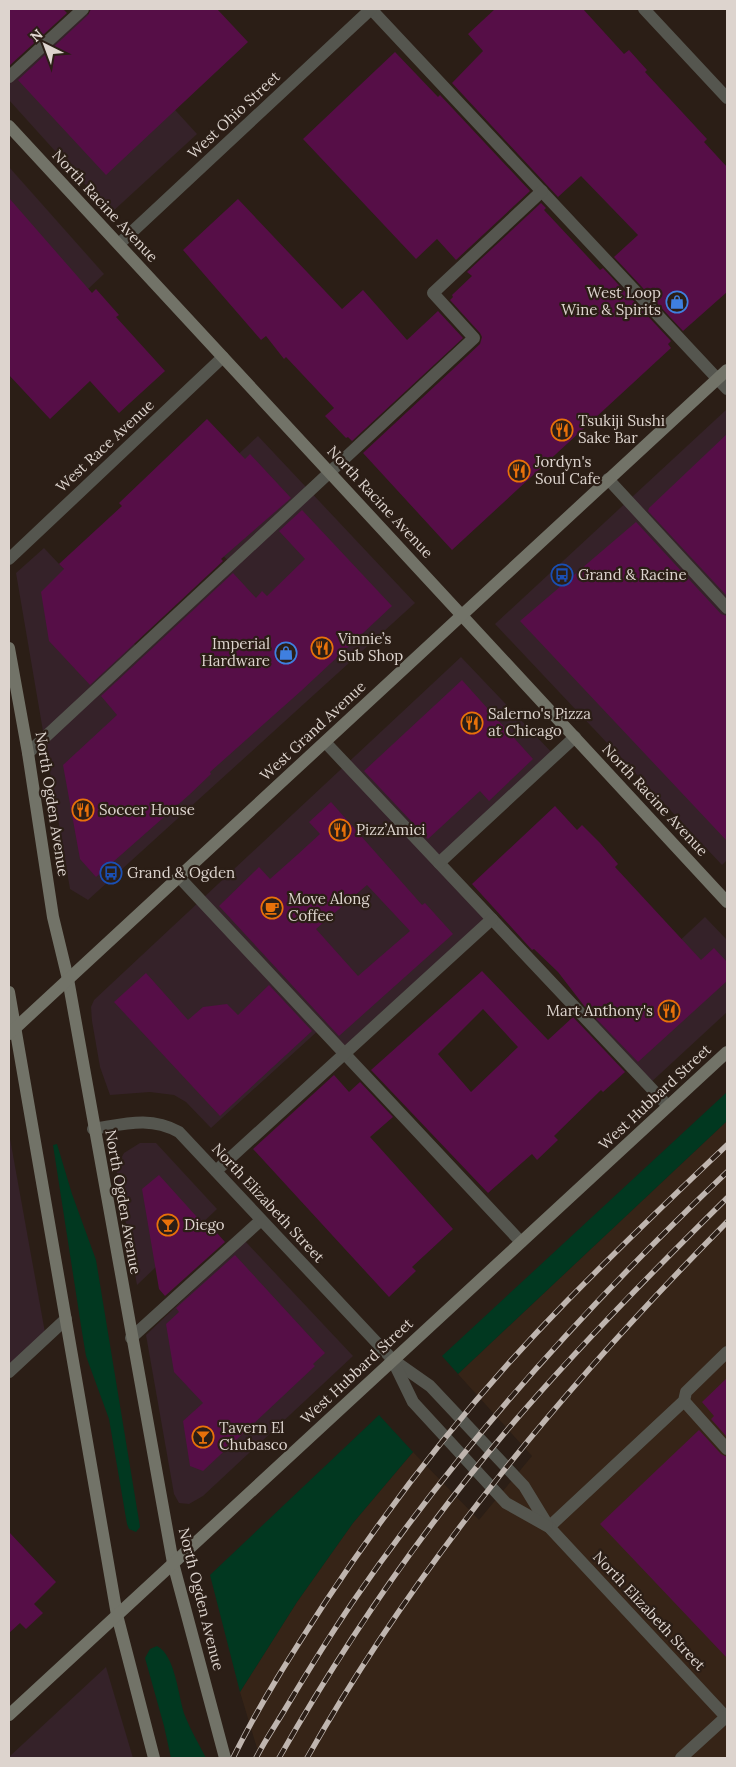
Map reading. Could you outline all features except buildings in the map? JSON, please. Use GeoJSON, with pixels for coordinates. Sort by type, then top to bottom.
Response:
{"type":"FeatureCollection","features":[{"type":"Feature","properties":{"kind":"main road","name":"North Racine Avenue"},"geometry":{"type":"LineString","coordinates":[[9,126],[727,902]]}},
{"type":"Feature","properties":{"kind":"main road","name":"West Grand Avenue"},"geometry":{"type":"LineString","coordinates":[[12,1031],[723,374]]}},
{"type":"Feature","properties":{"kind":"main road","name":"North Ogden Avenue"},"geometry":{"type":"LineString","coordinates":[[9,648],[28,753],[53,917],[68,979],[173,1563],[225,1758]]}},
{"type":"Feature","properties":{"kind":"main road"},"geometry":{"type":"LineString","coordinates":[[9,992],[12,1031],[66,1319],[116,1615],[154,1758]]}},
{"type":"Feature","properties":{"kind":"main road","name":"West Hubbard Street"},"geometry":{"type":"LineString","coordinates":[[9,1715],[727,1052]]}},
{"type":"Feature","properties":{"kind":"street"},"geometry":{"type":"LineString","coordinates":[[9,77],[83,9]]}},
{"type":"Feature","properties":{"kind":"street"},"geometry":{"type":"LineString","coordinates":[[371,9],[542,191],[723,374],[727,388]]}},
{"type":"Feature","properties":{"kind":"street","name":"West Ohio Street"},"geometry":{"type":"LineString","coordinates":[[119,244],[371,9]]}},
{"type":"Feature","properties":{"kind":"street"},"geometry":{"type":"LineString","coordinates":[[648,10],[726,95]]}},
{"type":"Feature","properties":{"kind":"street"},"geometry":{"type":"LineString","coordinates":[[28,753],[474,338],[433,292],[542,191]]}},
{"type":"Feature","properties":{"kind":"street","name":"West Race Avenue"},"geometry":{"type":"LineString","coordinates":[[9,559],[223,357]]}},
{"type":"Feature","properties":{"kind":"street"},"geometry":{"type":"LineString","coordinates":[[608,480],[727,608]]}},
{"type":"Feature","properties":{"kind":"street"},"geometry":{"type":"LineString","coordinates":[[439,863],[575,737]]}},
{"type":"Feature","properties":{"kind":"street"},"geometry":{"type":"LineString","coordinates":[[325,742],[668,1106]]}},
{"type":"Feature","properties":{"kind":"street"},"geometry":{"type":"LineString","coordinates":[[179,877],[521,1242]]}},
{"type":"Feature","properties":{"kind":"street"},"geometry":{"type":"LineString","coordinates":[[216,1171],[492,919]]}},
{"type":"Feature","properties":{"kind":"street","name":"North Elizabeth Street"},"geometry":{"type":"LineString","coordinates":[[94,1129],[150,1121],[165,1124],[179,1132],[393,1360],[430,1386],[524,1486],[549,1527],[727,1716]]}},
{"type":"Feature","properties":{"kind":"street"},"geometry":{"type":"LineString","coordinates":[[132,1338],[261,1220]]}},
{"type":"Feature","properties":{"kind":"street"},"geometry":{"type":"LineString","coordinates":[[9,1372],[66,1319]]}},
{"type":"Feature","properties":{"kind":"street"},"geometry":{"type":"LineString","coordinates":[[549,1527],[684,1401],[686,1392],[727,1352]]}},
{"type":"Feature","properties":{"kind":"street","name":"North Elizabeth Street"},"geometry":{"type":"LineString","coordinates":[[393,1360],[413,1402],[506,1502],[549,1527]]}},
{"type":"Feature","properties":{"kind":"street"},"geometry":{"type":"LineString","coordinates":[[684,1401],[727,1449]]}},
{"type":"Feature","properties":{"kind":"street"},"geometry":{"type":"LineString","coordinates":[[681,1758],[727,1716]]}},
{"type":"Feature","properties":{"kind":"shaded area"},"geometry":{"type":"Polygon","coordinates":[[[83,9],[197,134],[111,213],[9,100],[9,77],[83,9]]]}},
{"type":"Feature","properties":{"kind":"shaded area"},"geometry":{"type":"Polygon","coordinates":[[[9,167],[104,274],[9,363],[9,167]]]}},
{"type":"Feature","properties":{"kind":"shaded area"},"geometry":{"type":"Polygon","coordinates":[[[727,409],[727,860],[722,865],[495,624],[727,409]]]}},
{"type":"Feature","properties":{"kind":"shaded area"},"geometry":{"type":"Polygon","coordinates":[[[258,436],[415,603],[88,900],[70,889],[16,573],[44,548],[139,649],[231,564],[180,509],[258,436]]]}},
{"type":"Feature","properties":{"kind":"shaded area"},"geometry":{"type":"Polygon","coordinates":[[[461,657],[555,756],[439,863],[492,919],[345,1054],[321,1028],[211,1128],[186,1102],[174,1095],[150,1092],[110,1095],[100,1067],[92,1021],[91,1007],[94,1000],[461,657]]]}},
{"type":"Feature","properties":{"kind":"shaded area"},"geometry":{"type":"Polygon","coordinates":[[[705,917],[727,940],[727,1012],[648,1085],[591,1024],[705,917]]]}},
{"type":"Feature","properties":{"kind":"shaded area"},"geometry":{"type":"Polygon","coordinates":[[[727,1121],[727,1758],[260,1758],[240,1692],[297,1602],[353,1523],[413,1452],[479,1520],[532,1456],[458,1374],[727,1121]]]}},
{"type":"Feature","properties":{"kind":"shaded area"},"geometry":{"type":"Polygon","coordinates":[[[9,1133],[46,1338],[9,1372],[9,1133]]]}},
{"type":"Feature","properties":{"kind":"shaded area"},"geometry":{"type":"Polygon","coordinates":[[[140,1143],[156,1143],[217,1209],[137,1285],[116,1168],[124,1153],[140,1143]]]}},
{"type":"Feature","properties":{"kind":"shaded area"},"geometry":{"type":"Polygon","coordinates":[[[245,1241],[353,1356],[203,1496],[189,1504],[179,1503],[174,1494],[146,1335],[245,1241]]]}},
{"type":"Feature","properties":{"kind":"shaded area"},"geometry":{"type":"Polygon","coordinates":[[[106,1667],[133,1758],[9,1758],[9,1757],[106,1667]]]}},
{"type":"Feature","properties":{"kind":"green space"},"geometry":{"type":"Polygon","coordinates":[[[727,1092],[727,1121],[458,1374],[442,1356],[727,1092]]]}},
{"type":"Feature","properties":{"kind":"green space"},"geometry":{"type":"Polygon","coordinates":[[[57,1144],[72,1194],[96,1260],[140,1527],[136,1532],[129,1529],[127,1524],[109,1419],[86,1356],[53,1145],[57,1144]]]}},
{"type":"Feature","properties":{"kind":"green space"},"geometry":{"type":"Polygon","coordinates":[[[379,1415],[413,1452],[353,1523],[297,1602],[240,1692],[210,1575],[379,1415]]]}},
{"type":"Feature","properties":{"kind":"green space"},"geometry":{"type":"Polygon","coordinates":[[[157,1646],[168,1658],[176,1678],[185,1716],[206,1758],[171,1758],[145,1658],[150,1649],[157,1646]]]}},
{"type":"Feature","properties":{"kind":"railway"},"geometry":{"type":"LineString","coordinates":[[233,1758],[289,1659],[326,1601],[380,1523],[438,1446],[500,1373],[565,1303],[727,1145]]}},
{"type":"Feature","properties":{"kind":"railway"},"geometry":{"type":"LineString","coordinates":[[256,1758],[343,1616],[393,1545],[481,1432],[625,1273],[727,1172]]}},
{"type":"Feature","properties":{"kind":"railway"},"geometry":{"type":"LineString","coordinates":[[279,1758],[330,1673],[386,1588],[476,1467],[588,1340],[727,1198]]}},
{"type":"Feature","properties":{"kind":"railway"},"geometry":{"type":"LineString","coordinates":[[307,1758],[351,1685],[398,1613],[447,1544],[499,1476],[610,1346],[727,1222]]}},
{"type":"Feature","properties":{"kind":"place","name":"West Loop Wine & Spirits"},"geometry":{"type":"Point","coordinates":[677,302]}},
{"type":"Feature","properties":{"kind":"place","name":"Tsukiji Sushi Sake Bar"},"geometry":{"type":"Point","coordinates":[562,430]}},
{"type":"Feature","properties":{"kind":"place","name":"Jordyn's Soul Cafe"},"geometry":{"type":"Point","coordinates":[519,471]}},
{"type":"Feature","properties":{"kind":"place","name":"Grand & Racine"},"geometry":{"type":"Point","coordinates":[562,575]}},
{"type":"Feature","properties":{"kind":"place","name":"Vinnie’s Sub Shop"},"geometry":{"type":"Point","coordinates":[322,648]}},
{"type":"Feature","properties":{"kind":"place","name":"Imperial Hardware"},"geometry":{"type":"Point","coordinates":[286,653]}},
{"type":"Feature","properties":{"kind":"place","name":"Salerno's Pizza at Chicago"},"geometry":{"type":"Point","coordinates":[472,723]}},
{"type":"Feature","properties":{"kind":"place","name":"Soccer House"},"geometry":{"type":"Point","coordinates":[83,810]}},
{"type":"Feature","properties":{"kind":"place","name":"Pizz’Amici"},"geometry":{"type":"Point","coordinates":[340,830]}},
{"type":"Feature","properties":{"kind":"place","name":"Grand & Ogden"},"geometry":{"type":"Point","coordinates":[111,873]}},
{"type":"Feature","properties":{"kind":"place","name":"Move Along Coffee"},"geometry":{"type":"Point","coordinates":[272,908]}},
{"type":"Feature","properties":{"kind":"place","name":"Mart Anthony's"},"geometry":{"type":"Point","coordinates":[669,1011]}},
{"type":"Feature","properties":{"kind":"place","name":"Diego"},"geometry":{"type":"Point","coordinates":[168,1225]}},
{"type":"Feature","properties":{"kind":"place","name":"Tavern El Chubasco"},"geometry":{"type":"Point","coordinates":[203,1437]}}]}
